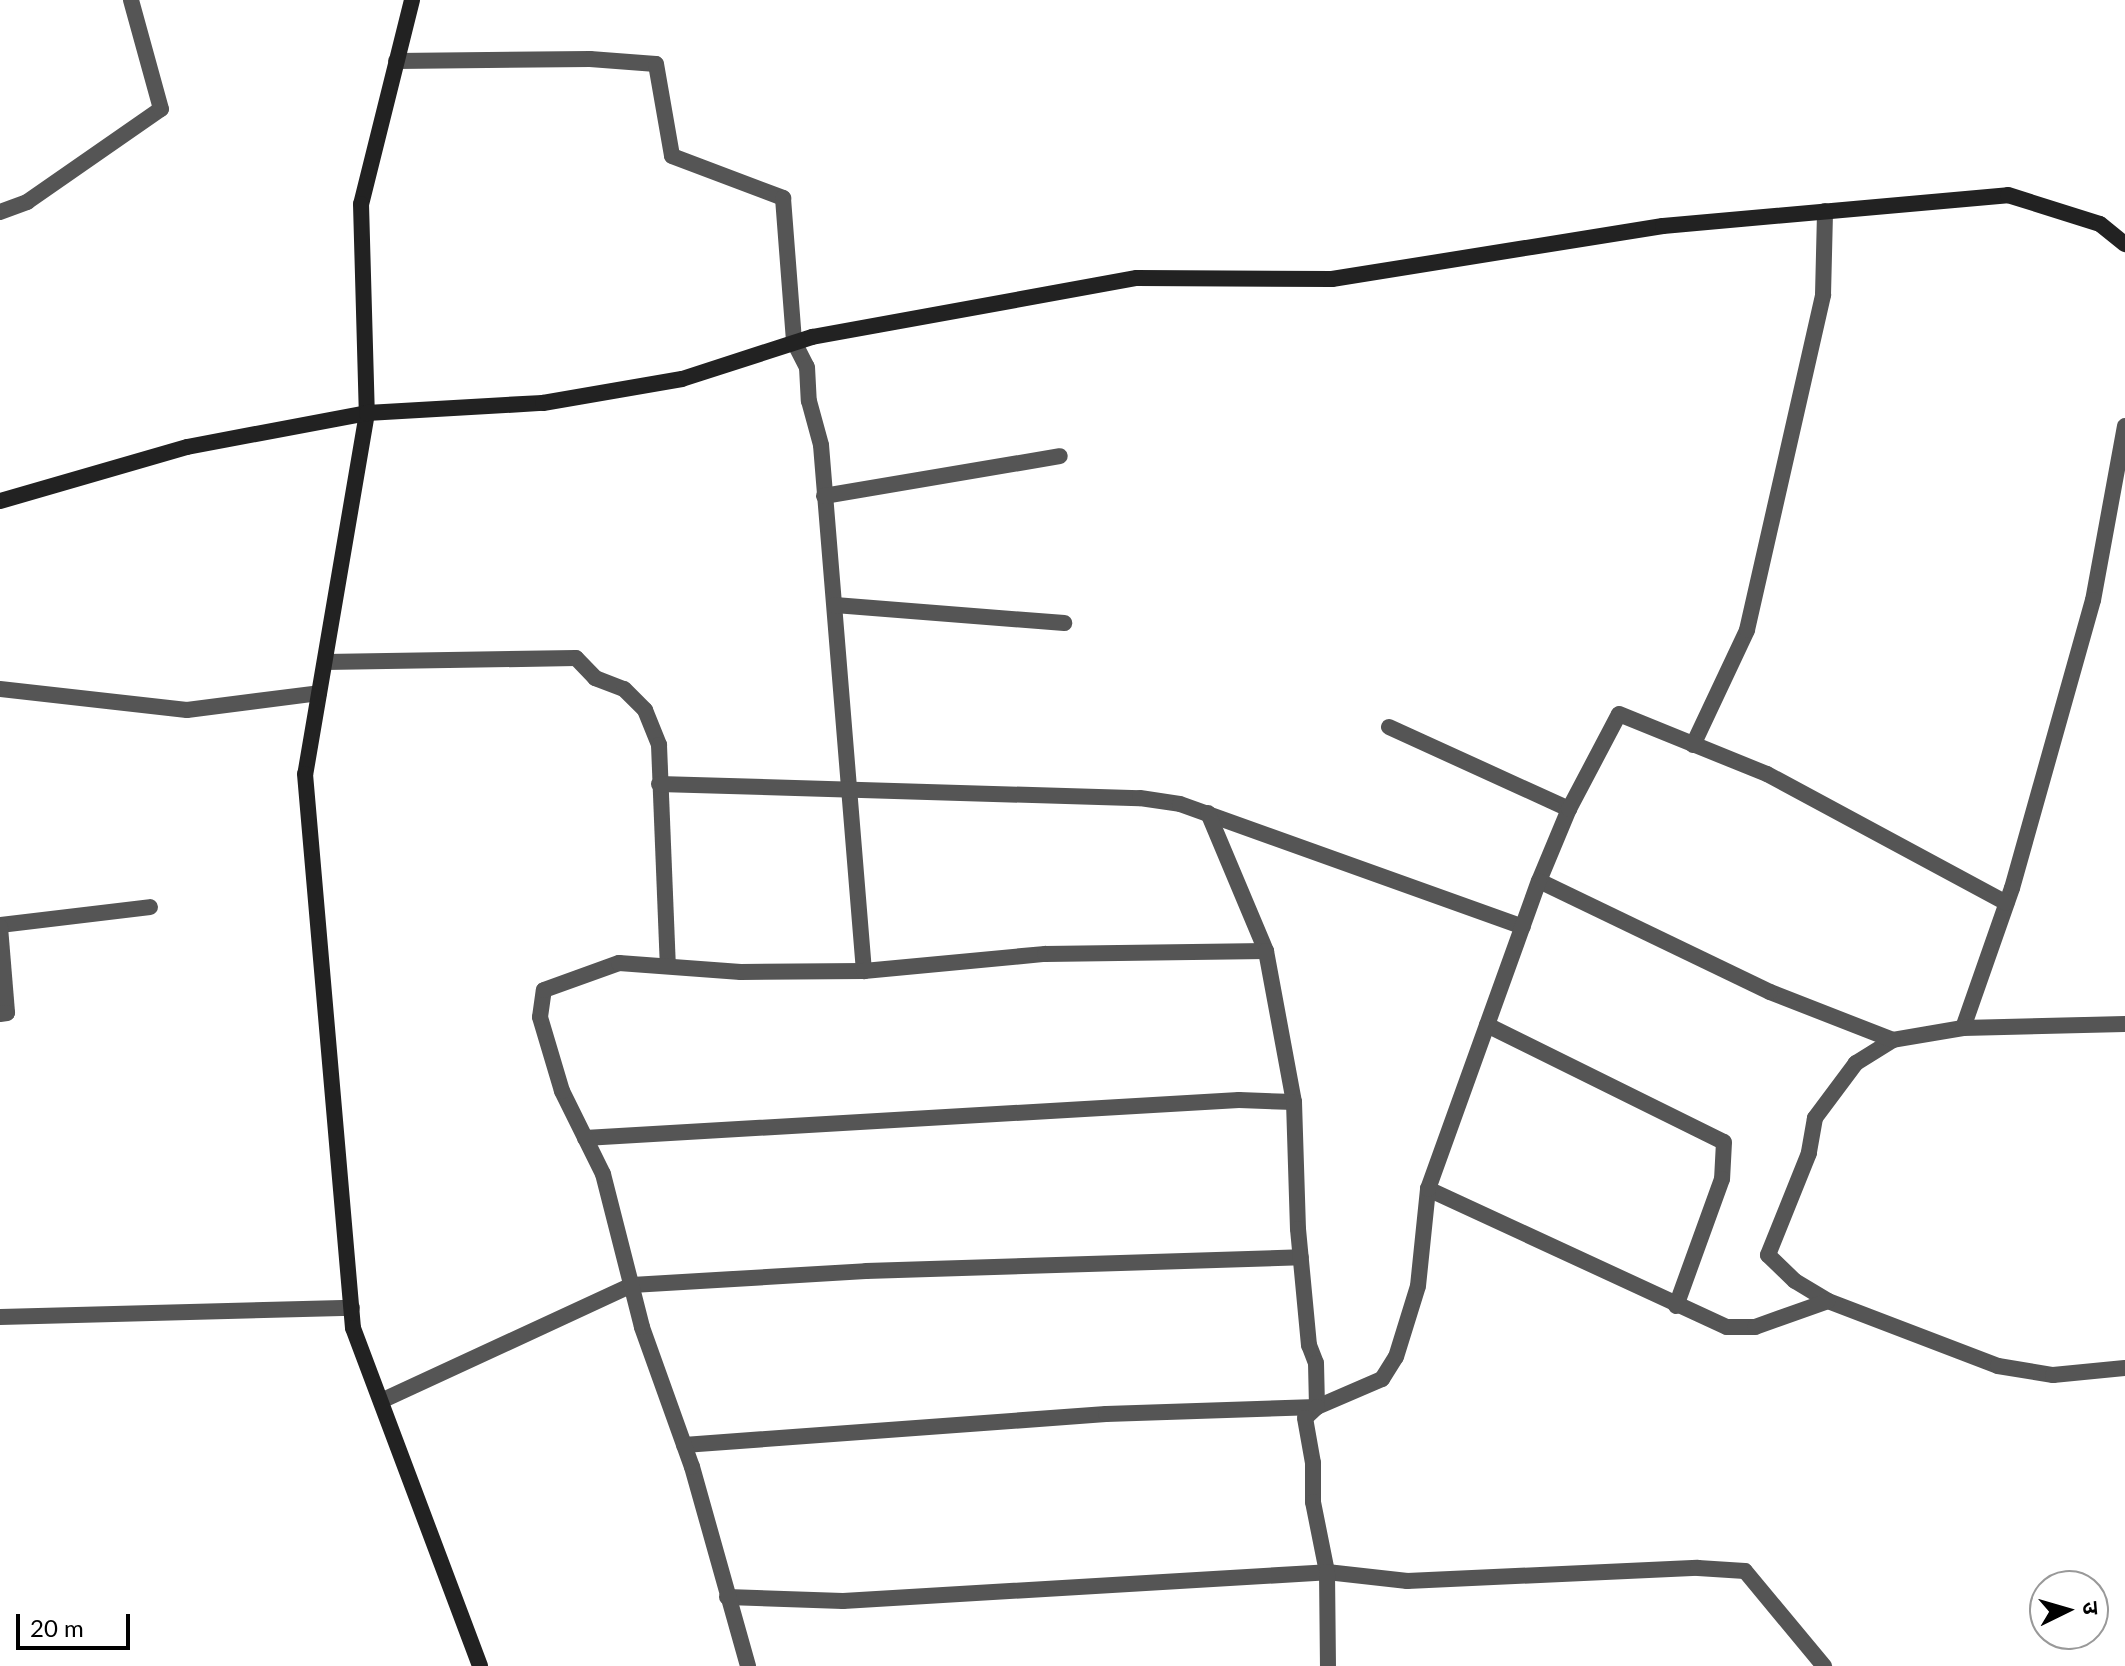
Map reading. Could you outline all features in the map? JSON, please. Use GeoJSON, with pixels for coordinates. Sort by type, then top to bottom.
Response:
{"type":"FeatureCollection","features":[{"type":"Feature","properties":{"kind":"street"},"geometry":{"type":"LineString","coordinates":[[0,212],[27,202],[161,109],[131,0]]}},
{"type":"Feature","properties":{"kind":"street"},"geometry":{"type":"LineString","coordinates":[[412,0],[361,204],[367,413],[305,774],[353,1328],[480,1666]]}},
{"type":"Feature","properties":{"kind":"street"},"geometry":{"type":"LineString","coordinates":[[396,61],[590,59],[656,64],[672,156],[783,198],[794,342],[807,367],[824,496],[835,605],[846,792],[864,971]]}},
{"type":"Feature","properties":{"kind":"street"},"geometry":{"type":"LineString","coordinates":[[0,501],[187,447],[367,413],[543,403],[682,379],[794,342],[908,316],[1137,278],[1332,279],[1663,226],[2008,195],[2100,224],[2125,244]]}},
{"type":"Feature","properties":{"kind":"street"},"geometry":{"type":"LineString","coordinates":[[1693,745],[1747,630],[1823,295],[1825,211]]}},
{"type":"Feature","properties":{"kind":"street"},"geometry":{"type":"LineString","coordinates":[[1963,1028],[2007,903],[2093,600],[2125,426]]}},
{"type":"Feature","properties":{"kind":"street"},"geometry":{"type":"LineString","coordinates":[[824,496],[1060,456]]}},
{"type":"Feature","properties":{"kind":"street"},"geometry":{"type":"LineString","coordinates":[[835,605],[1064,623]]}},
{"type":"Feature","properties":{"kind":"street"},"geometry":{"type":"LineString","coordinates":[[325,662],[576,658],[595,678],[624,689],[645,710],[659,745],[668,966]]}},
{"type":"Feature","properties":{"kind":"street"},"geometry":{"type":"LineString","coordinates":[[0,689],[187,710],[319,693]]}},
{"type":"Feature","properties":{"kind":"street"},"geometry":{"type":"LineString","coordinates":[[1328,1666],[1327,1572],[1313,1502],[1313,1463],[1305,1418],[1317,1407],[1382,1379],[1396,1357],[1418,1286],[1428,1189],[1539,881],[1569,809],[1619,714],[1767,774],[2007,903]]}},
{"type":"Feature","properties":{"kind":"street"},"geometry":{"type":"LineString","coordinates":[[1389,727],[1569,809]]}},
{"type":"Feature","properties":{"kind":"street"},"geometry":{"type":"LineString","coordinates":[[659,784],[846,792],[1140,798],[1208,813],[1523,927]]}},
{"type":"Feature","properties":{"kind":"street"},"geometry":{"type":"LineString","coordinates":[[1208,813],[1266,951],[1294,1102],[1301,1257],[1317,1407]]}},
{"type":"Feature","properties":{"kind":"street"},"geometry":{"type":"LineString","coordinates":[[1539,881],[1770,992],[1893,1040]]}},
{"type":"Feature","properties":{"kind":"street"},"geometry":{"type":"LineString","coordinates":[[0,1014],[7,1013],[0,926],[150,907]]}},
{"type":"Feature","properties":{"kind":"street"},"geometry":{"type":"LineString","coordinates":[[748,1666],[684,1445],[632,1285],[603,1174],[562,1091],[540,1017],[544,990],[619,963],[741,972],[864,971],[1045,954],[1266,951]]}},
{"type":"Feature","properties":{"kind":"street"},"geometry":{"type":"LineString","coordinates":[[2125,1024],[1963,1028],[1893,1040],[1856,1063],[1815,1118],[1809,1153],[1768,1255],[1795,1281],[1828,1301],[1998,1366],[2053,1375],[2125,1368]]}},
{"type":"Feature","properties":{"kind":"street"},"geometry":{"type":"LineString","coordinates":[[1487,1025],[1724,1142],[1722,1179],[1676,1306]]}},
{"type":"Feature","properties":{"kind":"street"},"geometry":{"type":"LineString","coordinates":[[585,1138],[1239,1100],[1294,1102]]}},
{"type":"Feature","properties":{"kind":"street"},"geometry":{"type":"LineString","coordinates":[[1428,1189],[1676,1306],[1741,1329],[1828,1301]]}},
{"type":"Feature","properties":{"kind":"street"},"geometry":{"type":"LineString","coordinates":[[381,1401],[632,1285],[866,1271],[1301,1257]]}},
{"type":"Feature","properties":{"kind":"street"},"geometry":{"type":"LineString","coordinates":[[0,1317],[352,1308]]}},
{"type":"Feature","properties":{"kind":"street"},"geometry":{"type":"LineString","coordinates":[[684,1445],[1106,1414],[1317,1407]]}},
{"type":"Feature","properties":{"kind":"street"},"geometry":{"type":"LineString","coordinates":[[727,1597],[843,1601],[1327,1572],[1407,1581],[1652,1569],[1745,1571],[1824,1666]]}}]}
